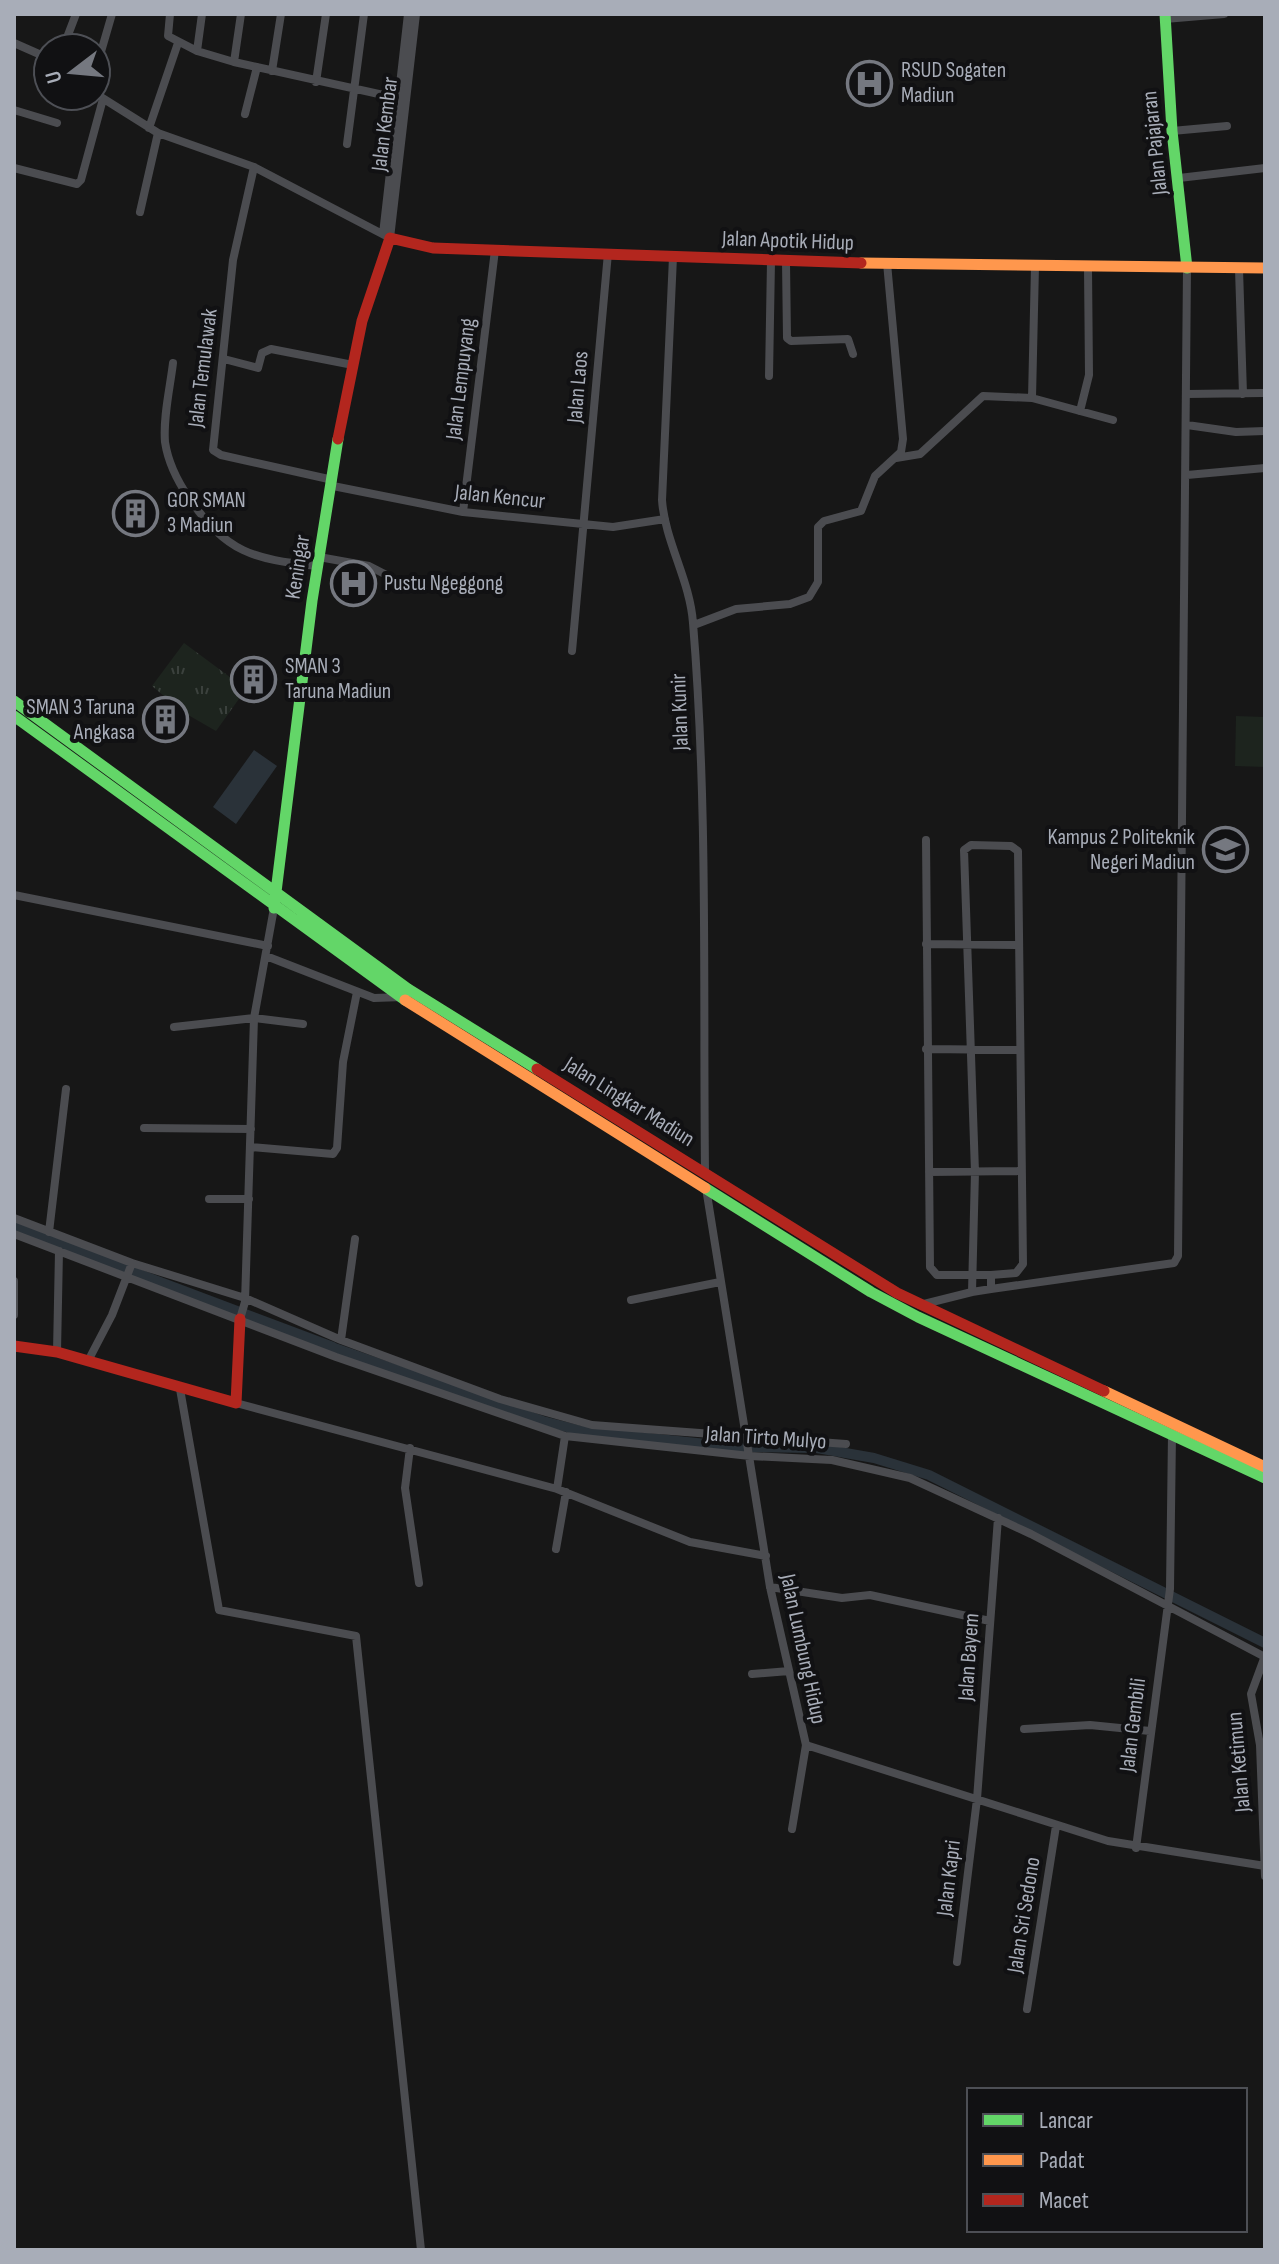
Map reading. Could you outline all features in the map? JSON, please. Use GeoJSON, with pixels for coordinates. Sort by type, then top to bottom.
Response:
{"type":"FeatureCollection","features":[{"type":"Feature","properties":{"kind":"main road","name":"Jalan Pajajaran"},"geometry":{"type":"LineString","coordinates":[[1165,16],[1172,131],[1187,268]]}},
{"type":"Feature","properties":{"kind":"main road","name":"Jalan Apotik Hidup"},"geometry":{"type":"LineString","coordinates":[[387,236],[423,247],[786,262],[1265,268]]}},
{"type":"Feature","properties":{"kind":"main road","name":"Keningar"},"geometry":{"type":"LineString","coordinates":[[274,908],[318,562],[362,321],[387,236]]}},
{"type":"Feature","properties":{"kind":"main road","name":"Jalan Lingkar Madiun"},"geometry":{"type":"LineString","coordinates":[[14,701],[276,893],[405,994],[705,1171],[919,1305],[1265,1467]]}},
{"type":"Feature","properties":{"kind":"main road","name":"Jalan Lingkar Madiun"},"geometry":{"type":"LineString","coordinates":[[14,716],[274,908],[895,1305],[1265,1478]]}},
{"type":"Feature","properties":{"kind":"main road"},"geometry":{"type":"LineString","coordinates":[[118,792],[127,782]]}},
{"type":"Feature","properties":{"kind":"main road"},"geometry":{"type":"LineString","coordinates":[[14,1346],[57,1352],[236,1403],[240,1320]]}},
{"type":"Feature","properties":{"kind":"street"},"geometry":{"type":"LineString","coordinates":[[170,14],[168,36],[197,51],[354,91],[402,99]]}},
{"type":"Feature","properties":{"kind":"street"},"geometry":{"type":"LineString","coordinates":[[197,51],[202,14]]}},
{"type":"Feature","properties":{"kind":"street"},"geometry":{"type":"LineString","coordinates":[[234,62],[241,14]]}},
{"type":"Feature","properties":{"kind":"street"},"geometry":{"type":"LineString","coordinates":[[272,71],[281,14]]}},
{"type":"Feature","properties":{"kind":"street"},"geometry":{"type":"LineString","coordinates":[[316,82],[326,14]]}},
{"type":"Feature","properties":{"kind":"street"},"geometry":{"type":"LineString","coordinates":[[347,144],[364,14]]}},
{"type":"Feature","properties":{"kind":"street","name":"Jalan Kembar"},"geometry":{"type":"LineString","coordinates":[[408,14],[411,27]]}},
{"type":"Feature","properties":{"kind":"street","name":"Jalan Kembar"},"geometry":{"type":"LineString","coordinates":[[387,236],[411,27],[416,14]]}},
{"type":"Feature","properties":{"kind":"street"},"geometry":{"type":"LineString","coordinates":[[1165,16],[1224,14]]}},
{"type":"Feature","properties":{"kind":"street"},"geometry":{"type":"LineString","coordinates":[[149,128],[178,43]]}},
{"type":"Feature","properties":{"kind":"street"},"geometry":{"type":"LineString","coordinates":[[245,114],[257,67]]}},
{"type":"Feature","properties":{"kind":"street"},"geometry":{"type":"LineString","coordinates":[[112,105],[158,133],[254,167],[387,236]]}},
{"type":"Feature","properties":{"kind":"street"},"geometry":{"type":"LineString","coordinates":[[14,110],[57,123]]}},
{"type":"Feature","properties":{"kind":"street"},"geometry":{"type":"LineString","coordinates":[[14,168],[77,184],[81,180],[97,112]]}},
{"type":"Feature","properties":{"kind":"street"},"geometry":{"type":"LineString","coordinates":[[1172,131],[1227,126]]}},
{"type":"Feature","properties":{"kind":"street"},"geometry":{"type":"LineString","coordinates":[[140,212],[158,133]]}},
{"type":"Feature","properties":{"kind":"street","name":"Jalan Temulawak"},"geometry":{"type":"LineString","coordinates":[[254,167],[233,260],[213,450],[221,455],[333,483]]}},
{"type":"Feature","properties":{"kind":"street"},"geometry":{"type":"LineString","coordinates":[[1179,178],[1265,168]]}},
{"type":"Feature","properties":{"kind":"street","name":"Jalan Lempuyang"},"geometry":{"type":"LineString","coordinates":[[463,512],[495,250]]}},
{"type":"Feature","properties":{"kind":"street","name":"Jalan Laos"},"geometry":{"type":"LineString","coordinates":[[572,651],[608,253]]}},
{"type":"Feature","properties":{"kind":"street","name":"Jalan Kunir"},"geometry":{"type":"LineString","coordinates":[[673,257],[663,475],[665,519],[689,595],[694,625],[701,829],[705,1171]]}},
{"type":"Feature","properties":{"kind":"street"},"geometry":{"type":"LineString","coordinates":[[769,376],[771,261]]}},
{"type":"Feature","properties":{"kind":"street"},"geometry":{"type":"LineString","coordinates":[[786,262],[787,338],[791,341],[848,339],[853,354]]}},
{"type":"Feature","properties":{"kind":"street"},"geometry":{"type":"LineString","coordinates":[[694,625],[736,609],[790,604],[809,597],[818,582],[818,527],[824,521],[861,511],[875,476],[896,458],[903,439],[887,263]]}},
{"type":"Feature","properties":{"kind":"street"},"geometry":{"type":"LineString","coordinates":[[1032,398],[1035,266]]}},
{"type":"Feature","properties":{"kind":"street"},"geometry":{"type":"LineString","coordinates":[[1080,411],[1089,375],[1088,268]]}},
{"type":"Feature","properties":{"kind":"street"},"geometry":{"type":"LineString","coordinates":[[919,1305],[972,1292],[1174,1263],[1178,1256],[1187,268]]}},
{"type":"Feature","properties":{"kind":"street"},"geometry":{"type":"LineString","coordinates":[[1239,269],[1243,394]]}},
{"type":"Feature","properties":{"kind":"street"},"geometry":{"type":"LineString","coordinates":[[224,359],[258,368],[262,353],[271,349],[353,365]]}},
{"type":"Feature","properties":{"kind":"street"},"geometry":{"type":"LineString","coordinates":[[173,363],[165,443],[182,488],[216,535],[244,551],[369,566],[404,584],[440,588]]}},
{"type":"Feature","properties":{"kind":"street"},"geometry":{"type":"LineString","coordinates":[[1187,394],[1263,393]]}},
{"type":"Feature","properties":{"kind":"street"},"geometry":{"type":"LineString","coordinates":[[896,458],[920,454],[983,396],[1032,398],[1113,420]]}},
{"type":"Feature","properties":{"kind":"street"},"geometry":{"type":"LineString","coordinates":[[1187,425],[1236,432],[1265,431]]}},
{"type":"Feature","properties":{"kind":"street"},"geometry":{"type":"LineString","coordinates":[[1187,475],[1265,468]]}},
{"type":"Feature","properties":{"kind":"street","name":"Jalan Kencur"},"geometry":{"type":"LineString","coordinates":[[333,483],[463,512],[613,527],[665,519]]}},
{"type":"Feature","properties":{"kind":"street"},"geometry":{"type":"LineString","coordinates":[[926,840],[926,1049],[932,1272],[972,1275],[991,1275],[1016,1273],[1022,1267],[1016,945],[1018,851],[1011,846],[971,845],[964,850],[975,1172],[972,1275],[972,1292]]}},
{"type":"Feature","properties":{"kind":"street"},"geometry":{"type":"LineString","coordinates":[[14,895],[267,951],[357,992],[381,999],[405,994]]}},
{"type":"Feature","properties":{"kind":"street"},"geometry":{"type":"LineString","coordinates":[[240,1320],[245,1300],[254,1018],[274,908]]}},
{"type":"Feature","properties":{"kind":"street"},"geometry":{"type":"LineString","coordinates":[[926,944],[1016,945]]}},
{"type":"Feature","properties":{"kind":"street"},"geometry":{"type":"LineString","coordinates":[[251,1147],[333,1154],[337,1148],[343,1062],[357,992]]}},
{"type":"Feature","properties":{"kind":"street"},"geometry":{"type":"LineString","coordinates":[[174,1027],[254,1018],[303,1024]]}},
{"type":"Feature","properties":{"kind":"street"},"geometry":{"type":"LineString","coordinates":[[926,1049],[1018,1050]]}},
{"type":"Feature","properties":{"kind":"street"},"geometry":{"type":"LineString","coordinates":[[49,1232],[66,1089]]}},
{"type":"Feature","properties":{"kind":"street"},"geometry":{"type":"LineString","coordinates":[[144,1128],[251,1129]]}},
{"type":"Feature","properties":{"kind":"street"},"geometry":{"type":"LineString","coordinates":[[929,1172],[1019,1171]]}},
{"type":"Feature","properties":{"kind":"street","name":"Jalan Lumbung Hidup"},"geometry":{"type":"LineString","coordinates":[[706,1186],[770,1587],[806,1745],[1056,1826],[1136,1848],[1264,1866]]}},
{"type":"Feature","properties":{"kind":"street"},"geometry":{"type":"LineString","coordinates":[[209,1199],[249,1199]]}},
{"type":"Feature","properties":{"kind":"street"},"geometry":{"type":"LineString","coordinates":[[14,1218],[132,1265],[245,1300],[341,1340],[500,1399],[592,1425],[846,1444]]}},
{"type":"Feature","properties":{"kind":"street","name":"Jalan Tirto Mulyo"},"geometry":{"type":"LineString","coordinates":[[14,1234],[240,1320],[565,1436],[810,1458],[870,1466],[910,1478],[998,1518],[1265,1656]]}},
{"type":"Feature","properties":{"kind":"street"},"geometry":{"type":"LineString","coordinates":[[341,1340],[355,1239]]}},
{"type":"Feature","properties":{"kind":"street"},"geometry":{"type":"LineString","coordinates":[[57,1352],[59,1251]]}},
{"type":"Feature","properties":{"kind":"street"},"geometry":{"type":"LineString","coordinates":[[88,1361],[132,1265]]}},
{"type":"Feature","properties":{"kind":"street"},"geometry":{"type":"LineString","coordinates":[[991,1275],[991,1289]]}},
{"type":"Feature","properties":{"kind":"street"},"geometry":{"type":"LineString","coordinates":[[14,1281],[14,1315]]}},
{"type":"Feature","properties":{"kind":"street"},"geometry":{"type":"LineString","coordinates":[[631,1300],[720,1282]]}},
{"type":"Feature","properties":{"kind":"street"},"geometry":{"type":"LineString","coordinates":[[180,1389],[219,1610],[356,1636],[421,2250]]}},
{"type":"Feature","properties":{"kind":"street"},"geometry":{"type":"LineString","coordinates":[[236,1403],[562,1490],[690,1542],[766,1556]]}},
{"type":"Feature","properties":{"kind":"street","name":"Jalan Gembili"},"geometry":{"type":"LineString","coordinates":[[1136,1848],[1165,1604],[1170,1589],[1172,1434]]}},
{"type":"Feature","properties":{"kind":"street"},"geometry":{"type":"LineString","coordinates":[[556,1549],[565,1436]]}},
{"type":"Feature","properties":{"kind":"street"},"geometry":{"type":"LineString","coordinates":[[410,1448],[405,1488],[419,1583]]}},
{"type":"Feature","properties":{"kind":"street","name":"Jalan Bayem"},"geometry":{"type":"LineString","coordinates":[[977,1799],[998,1518]]}},
{"type":"Feature","properties":{"kind":"street"},"geometry":{"type":"LineString","coordinates":[[770,1587],[842,1598],[870,1595],[990,1621]]}},
{"type":"Feature","properties":{"kind":"street","name":"Jalan Ketimun"},"geometry":{"type":"LineString","coordinates":[[1265,1656],[1251,1694],[1260,1745],[1265,1876]]}},
{"type":"Feature","properties":{"kind":"street"},"geometry":{"type":"LineString","coordinates":[[752,1674],[789,1671]]}},
{"type":"Feature","properties":{"kind":"street"},"geometry":{"type":"LineString","coordinates":[[1024,1729],[1090,1725],[1150,1731]]}},
{"type":"Feature","properties":{"kind":"street"},"geometry":{"type":"LineString","coordinates":[[792,1829],[806,1745]]}},
{"type":"Feature","properties":{"kind":"street","name":"Jalan Kapri"},"geometry":{"type":"LineString","coordinates":[[957,1962],[977,1799]]}},
{"type":"Feature","properties":{"kind":"street","name":"Jalan Sri Sedono"},"geometry":{"type":"LineString","coordinates":[[1027,2009],[1056,1826]]}},
{"type":"Feature","properties":{"kind":"green space"},"geometry":{"type":"Polygon","coordinates":[[[184,643],[246,689],[216,731],[183,712],[152,686],[184,643]]]}},
{"type":"Feature","properties":{"kind":"green space"},"geometry":{"type":"Polygon","coordinates":[[[1236,716],[1265,717],[1265,767],[1235,766],[1236,716]]]}},
{"type":"Feature","properties":{"kind":"shaded area"},"geometry":{"type":"Polygon","coordinates":[[[254,750],[277,766],[236,824],[213,807],[254,750]]]}},
{"type":"Feature","properties":{"kind":"waterway"},"geometry":{"type":"LineString","coordinates":[[14,1227],[333,1347]]}},
{"type":"Feature","properties":{"kind":"waterway"},"geometry":{"type":"LineString","coordinates":[[329,1346],[543,1421],[582,1431],[735,1447],[817,1448],[874,1458],[929,1475],[1265,1643]]}},
{"type":"Feature","properties":{"kind":"traffic: fast"},"geometry":{"type":"LineString","coordinates":[[1165,14],[1172,131],[1187,268]]}},
{"type":"Feature","properties":{"kind":"traffic: fast"},"geometry":{"type":"LineString","coordinates":[[274,908],[312,601],[338,439]]}},
{"type":"Feature","properties":{"kind":"traffic: fast"},"geometry":{"type":"LineString","coordinates":[[14,701],[408,989],[537,1069]]}},
{"type":"Feature","properties":{"kind":"traffic: fast"},"geometry":{"type":"LineString","coordinates":[[14,716],[405,1000]]}},
{"type":"Feature","properties":{"kind":"traffic: fast"},"geometry":{"type":"LineString","coordinates":[[705,1188],[871,1292],[918,1317],[1265,1478]]}},
{"type":"Feature","properties":{"kind":"traffic: slow"},"geometry":{"type":"LineString","coordinates":[[861,263],[1265,268]]}},
{"type":"Feature","properties":{"kind":"traffic: slow"},"geometry":{"type":"LineString","coordinates":[[405,1000],[705,1188]]}},
{"type":"Feature","properties":{"kind":"traffic: slow"},"geometry":{"type":"LineString","coordinates":[[1104,1391],[1265,1467]]}},
{"type":"Feature","properties":{"kind":"traffic: jam"},"geometry":{"type":"LineString","coordinates":[[338,439],[362,321],[390,238],[433,248],[861,263]]}},
{"type":"Feature","properties":{"kind":"traffic: jam"},"geometry":{"type":"LineString","coordinates":[[537,1069],[897,1293],[1104,1391]]}},
{"type":"Feature","properties":{"kind":"traffic: jam"},"geometry":{"type":"LineString","coordinates":[[14,1346],[57,1352],[236,1403],[240,1319]]}},
{"type":"Feature","properties":{"kind":"place","name":"RSUD Sogaten Madiun"},"geometry":{"type":"Point","coordinates":[870,83]}},
{"type":"Feature","properties":{"kind":"place","name":"GOR SMAN 3 Madiun"},"geometry":{"type":"Point","coordinates":[136,513]}},
{"type":"Feature","properties":{"kind":"place","name":"Pustu Ngeggong"},"geometry":{"type":"Point","coordinates":[353,583]}},
{"type":"Feature","properties":{"kind":"place","name":"SMAN 3 Taruna Madiun"},"geometry":{"type":"Point","coordinates":[254,679]}},
{"type":"Feature","properties":{"kind":"place","name":"SMAN 3 Taruna Angkasa"},"geometry":{"type":"Point","coordinates":[166,720]}},
{"type":"Feature","properties":{"kind":"place","name":"Kampus 2 Politeknik Negeri Madiun"},"geometry":{"type":"Point","coordinates":[1226,850]}}]}
